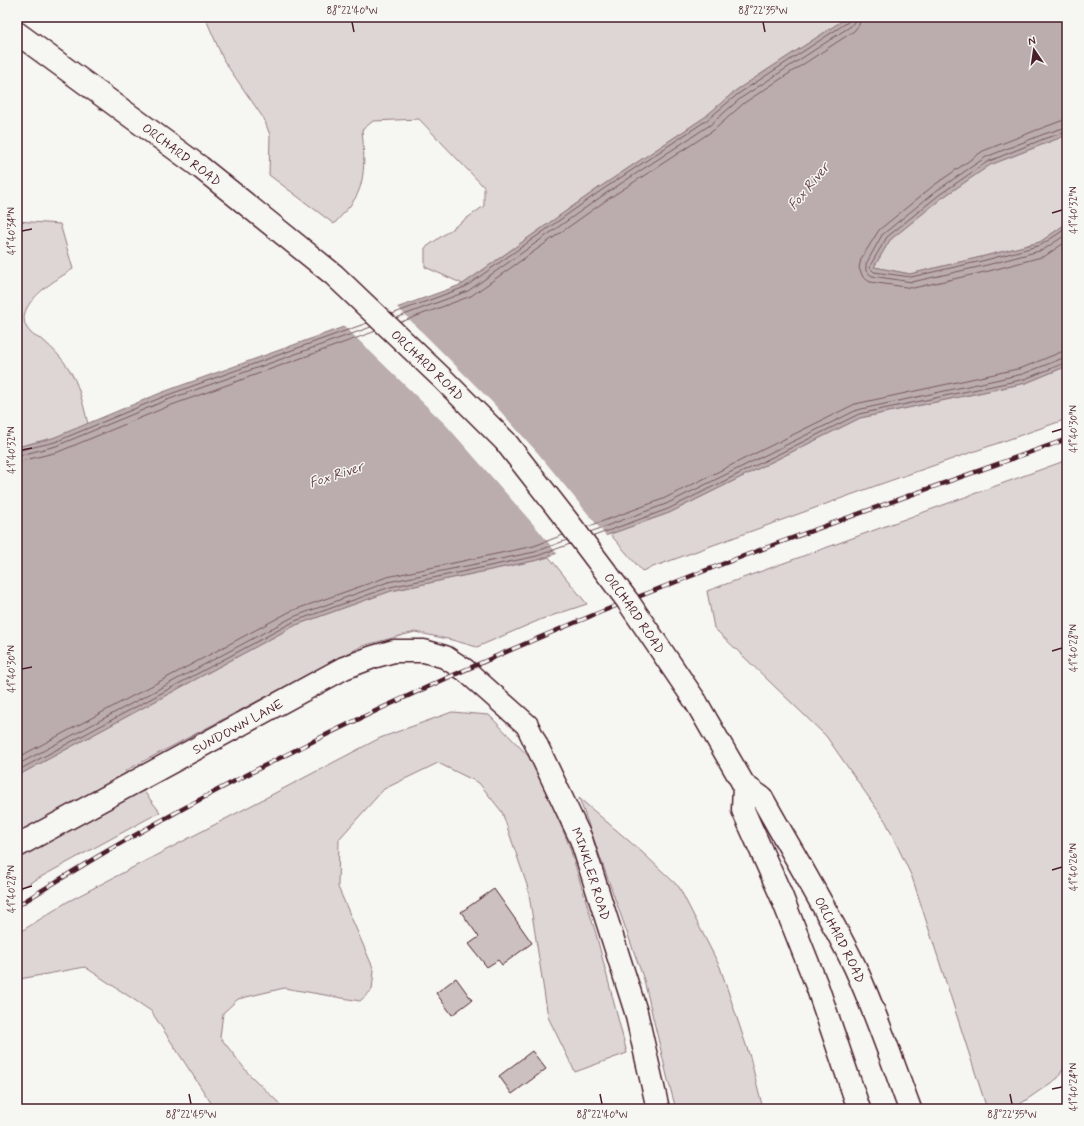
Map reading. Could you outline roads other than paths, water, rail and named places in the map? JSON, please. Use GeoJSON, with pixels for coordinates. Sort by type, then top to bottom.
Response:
{"type":"FeatureCollection","features":[{"type":"Feature","properties":{"kind":"main road","name":"ORCHARD ROAD"},"geometry":{"type":"LineString","coordinates":[[17,33],[200,167],[334,275],[442,378],[505,441],[627,600],[696,702],[744,786],[762,798],[829,917],[851,960],[871,1003],[910,1109]]}},
{"type":"Feature","properties":{"kind":"main road","name":"SUNDOWN LANE"},"geometry":{"type":"LineString","coordinates":[[17,846],[344,668],[394,651],[424,651],[445,657],[465,670]]}},
{"type":"Feature","properties":{"kind":"main road","name":"MINKLER ROAD"},"geometry":{"type":"LineString","coordinates":[[465,670],[527,726],[581,839],[636,1012],[658,1109]]}},
{"type":"Feature","properties":{"kind":"main road"},"geometry":{"type":"LineString","coordinates":[[744,786],[743,810],[781,895],[817,986],[859,1109]]}},
{"type":"Feature","properties":{"kind":"water","name":"Fox River"},"geometry":{"type":"Polygon","coordinates":[[[848,17],[1067,17],[1067,135],[990,165],[942,198],[890,240],[874,267],[910,274],[1040,242],[1067,223],[1067,366],[1026,383],[860,418],[669,513],[538,560],[391,591],[296,625],[17,776],[17,447],[53,438],[163,392],[463,284],[600,187],[705,117],[735,91],[848,17]]]}},
{"type":"Feature","properties":{"kind":"railway"},"geometry":{"type":"LineString","coordinates":[[17,906],[121,843],[189,805],[328,734],[470,668],[686,578],[1067,439]]}}]}
